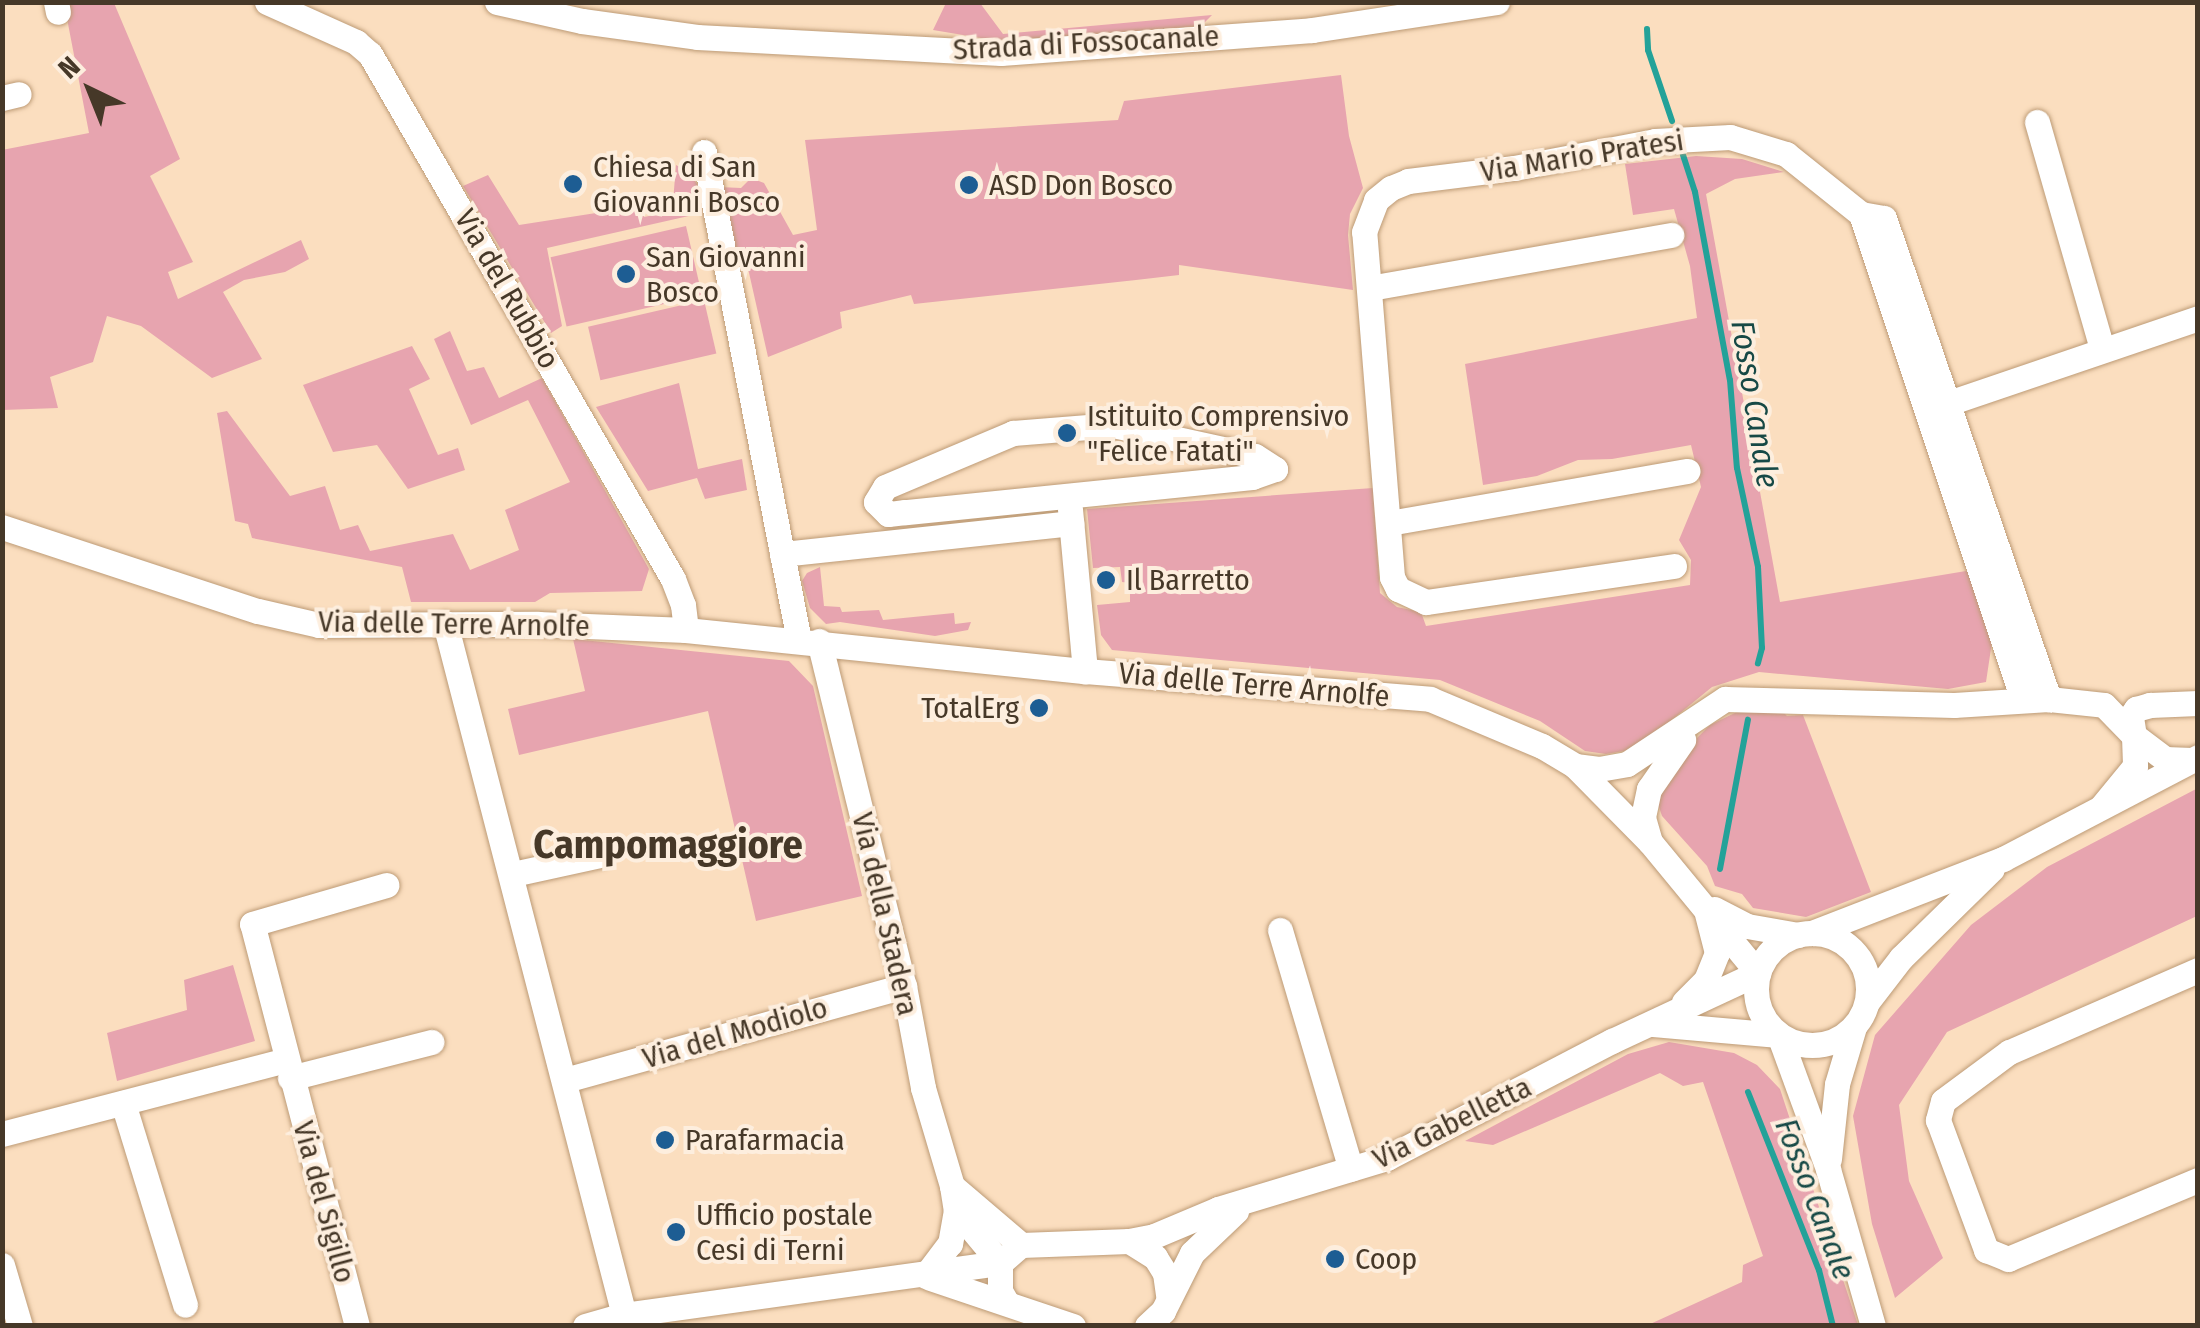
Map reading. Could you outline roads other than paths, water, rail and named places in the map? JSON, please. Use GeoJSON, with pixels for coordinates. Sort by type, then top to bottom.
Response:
{"type":"FeatureCollection","features":[{"type":"Feature","properties":{"kind":"street","name":"Via del Rubbio"},"geometry":{"type":"LineString","coordinates":[[266,2],[356,42],[370,54],[673,580],[683,604],[686,630]]}},
{"type":"Feature","properties":{"kind":"street","name":"Strada di Fossocanale"},"geometry":{"type":"LineString","coordinates":[[497,2],[582,21],[696,37],[1001,53],[1312,30],[1497,2]]}},
{"type":"Feature","properties":{"kind":"street"},"geometry":{"type":"LineString","coordinates":[[2037,122],[2102,348]]}},
{"type":"Feature","properties":{"kind":"street","name":"Via Mario Pratesi"},"geometry":{"type":"LineString","coordinates":[[1674,566],[1426,602],[1406,596],[1392,577],[1367,311],[1370,288],[1366,216],[1391,188],[1408,181],[1514,168],[1656,141],[1730,137],[1786,154],[1861,214],[1884,218],[1940,407],[2036,699]]}},
{"type":"Feature","properties":{"kind":"street"},"geometry":{"type":"LineString","coordinates":[[704,152],[782,554],[809,641]]}},
{"type":"Feature","properties":{"kind":"street"},"geometry":{"type":"LineString","coordinates":[[1370,288],[1671,235]]}},
{"type":"Feature","properties":{"kind":"street"},"geometry":{"type":"LineString","coordinates":[[1940,407],[2198,318]]}},
{"type":"Feature","properties":{"kind":"street"},"geometry":{"type":"LineString","coordinates":[[1113,425],[1255,456],[1275,469],[1252,478],[1068,494],[888,514],[876,502],[885,487],[1013,433],[1113,425]]}},
{"type":"Feature","properties":{"kind":"street"},"geometry":{"type":"LineString","coordinates":[[1389,522],[1687,471]]}},
{"type":"Feature","properties":{"kind":"street"},"geometry":{"type":"LineString","coordinates":[[1068,494],[1085,671]]}},
{"type":"Feature","properties":{"kind":"street"},"geometry":{"type":"LineString","coordinates":[[782,554],[1072,523]]}},
{"type":"Feature","properties":{"kind":"street","name":"Via delle Terre Arnolfe"},"geometry":{"type":"LineString","coordinates":[[2,527],[289,620],[319,624],[446,623],[686,630],[1085,671],[1430,699],[1542,746],[1575,766],[1650,842],[1758,973]]}},
{"type":"Feature","properties":{"kind":"street"},"geometry":{"type":"LineString","coordinates":[[446,623],[624,1314]]}},
{"type":"Feature","properties":{"kind":"street","name":"Via della Stadera"},"geometry":{"type":"LineString","coordinates":[[809,641],[904,986],[923,1088],[954,1198],[1000,1262]]}},
{"type":"Feature","properties":{"kind":"street"},"geometry":{"type":"LineString","coordinates":[[1575,766],[1599,769],[1627,764],[1725,699],[1954,704],[2036,699],[2104,705],[2124,721],[2134,736],[2165,759],[2195,758]]}},
{"type":"Feature","properties":{"kind":"street"},"geometry":{"type":"LineString","coordinates":[[2102,806],[2135,766],[2131,716],[2136,709],[2198,704]]}},
{"type":"Feature","properties":{"kind":"street"},"geometry":{"type":"LineString","coordinates":[[1650,842],[1643,817],[1649,788],[1704,714]]}},
{"type":"Feature","properties":{"kind":"street"},"geometry":{"type":"LineString","coordinates":[[1873,1326],[1828,1169],[1778,1035],[1758,1008],[1758,973],[1773,949],[2004,859],[2195,758]]}},
{"type":"Feature","properties":{"kind":"street"},"geometry":{"type":"LineString","coordinates":[[513,874],[600,855]]}},
{"type":"Feature","properties":{"kind":"street"},"geometry":{"type":"LineString","coordinates":[[1828,1169],[1837,1084],[1854,1028],[1868,1002],[1901,958],[2004,859]]}},
{"type":"Feature","properties":{"kind":"street","name":"Via del Sigillo"},"geometry":{"type":"LineString","coordinates":[[357,1326],[252,924],[386,885]]}},
{"type":"Feature","properties":{"kind":"street","name":"Via delle Terre Arnolfe"},"geometry":{"type":"LineString","coordinates":[[1705,905],[1747,926],[1805,934]]}},
{"type":"Feature","properties":{"kind":"street","name":"Via delle Terre Arnolfe"},"geometry":{"type":"LineString","coordinates":[[1679,1008],[1706,980],[1716,953],[1705,905]]}},
{"type":"Feature","properties":{"kind":"street"},"geometry":{"type":"LineString","coordinates":[[1280,930],[1352,1169]]}},
{"type":"Feature","properties":{"kind":"street"},"geometry":{"type":"LineString","coordinates":[[1805,934],[1832,936],[1850,946],[1862,962],[1868,1002]]}},
{"type":"Feature","properties":{"kind":"street"},"geometry":{"type":"LineString","coordinates":[[2198,970],[2009,1052],[1943,1101],[1938,1120],[1986,1250],[2008,1258],[2198,1180]]}},
{"type":"Feature","properties":{"kind":"street","name":"Via Gabelletta"},"geometry":{"type":"LineString","coordinates":[[1021,1245],[1129,1242],[1387,1158],[1679,1008],[1758,973]]}},
{"type":"Feature","properties":{"kind":"street","name":"Via del Modiolo"},"geometry":{"type":"LineString","coordinates":[[565,1080],[904,986]]}},
{"type":"Feature","properties":{"kind":"street"},"geometry":{"type":"LineString","coordinates":[[1648,1024],[1778,1035],[1797,1044],[1818,1046],[1838,1040],[1854,1028]]}},
{"type":"Feature","properties":{"kind":"street"},"geometry":{"type":"LineString","coordinates":[[1723,1029],[1766,1049],[1795,1078]]}},
{"type":"Feature","properties":{"kind":"street"},"geometry":{"type":"LineString","coordinates":[[2,1134],[123,1103],[431,1042]]}},
{"type":"Feature","properties":{"kind":"street"},"geometry":{"type":"LineString","coordinates":[[123,1103],[185,1305]]}},
{"type":"Feature","properties":{"kind":"street"},"geometry":{"type":"LineString","coordinates":[[586,1326],[624,1314],[925,1276],[1000,1262],[1021,1245],[954,1198],[950,1243],[925,1276]]}},
{"type":"Feature","properties":{"kind":"street","name":"Via Gabelletta"},"geometry":{"type":"LineString","coordinates":[[1150,1324],[1212,1230],[1248,1202]]}},
{"type":"Feature","properties":{"kind":"street"},"geometry":{"type":"LineString","coordinates":[[1129,1242],[1155,1257],[1165,1273],[1168,1295]]}},
{"type":"Feature","properties":{"kind":"street"},"geometry":{"type":"LineString","coordinates":[[1000,1262],[1000,1291],[1007,1304]]}},
{"type":"Feature","properties":{"kind":"street"},"geometry":{"type":"LineString","coordinates":[[2,1265],[20,1326]]}},
{"type":"Feature","properties":{"kind":"street"},"geometry":{"type":"LineString","coordinates":[[925,1276],[1072,1326]]}},
{"type":"Feature","properties":{"kind":"waterway","name":"Fosso Canale"},"geometry":{"type":"LineString","coordinates":[[1647,29],[1648,50],[1672,121]]}},
{"type":"Feature","properties":{"kind":"waterway","name":"Fosso Canale"},"geometry":{"type":"LineString","coordinates":[[1683,155],[1695,192],[1730,380],[1737,468],[1758,567],[1762,648],[1758,663]]}},
{"type":"Feature","properties":{"kind":"waterway","name":"Fosso Canale"},"geometry":{"type":"LineString","coordinates":[[1720,869],[1748,720]]}},
{"type":"Feature","properties":{"kind":"waterway","name":"Fosso Canale"},"geometry":{"type":"LineString","coordinates":[[1748,1092],[1819,1270],[1833,1326]]}},
{"type":"Feature","properties":{"kind":"place","name":"Chiesa di San Giovanni Bosco"},"geometry":{"type":"Point","coordinates":[573,184]}},
{"type":"Feature","properties":{"kind":"place","name":"ASD Don Bosco"},"geometry":{"type":"Point","coordinates":[969,185]}},
{"type":"Feature","properties":{"kind":"place","name":"San Giovanni Bosco"},"geometry":{"type":"Point","coordinates":[626,274]}},
{"type":"Feature","properties":{"kind":"place","name":"Istituito Comprensivo \"Felice Fatati\""},"geometry":{"type":"Point","coordinates":[1067,433]}},
{"type":"Feature","properties":{"kind":"place","name":"Il Barretto"},"geometry":{"type":"Point","coordinates":[1106,580]}},
{"type":"Feature","properties":{"kind":"place","name":"TotalErg"},"geometry":{"type":"Point","coordinates":[1039,708]}},
{"type":"Feature","properties":{"kind":"place","name":"Parafarmacia"},"geometry":{"type":"Point","coordinates":[665,1140]}},
{"type":"Feature","properties":{"kind":"place","name":"Ufficio postale Cesi di Terni"},"geometry":{"type":"Point","coordinates":[676,1232]}},
{"type":"Feature","properties":{"kind":"place","name":"Coop"},"geometry":{"type":"Point","coordinates":[1335,1259]}},
{"type":"Feature","properties":{"kind":"district","name":"Campomaggiore"},"geometry":{"type":"Point","coordinates":[668,845]}}]}
